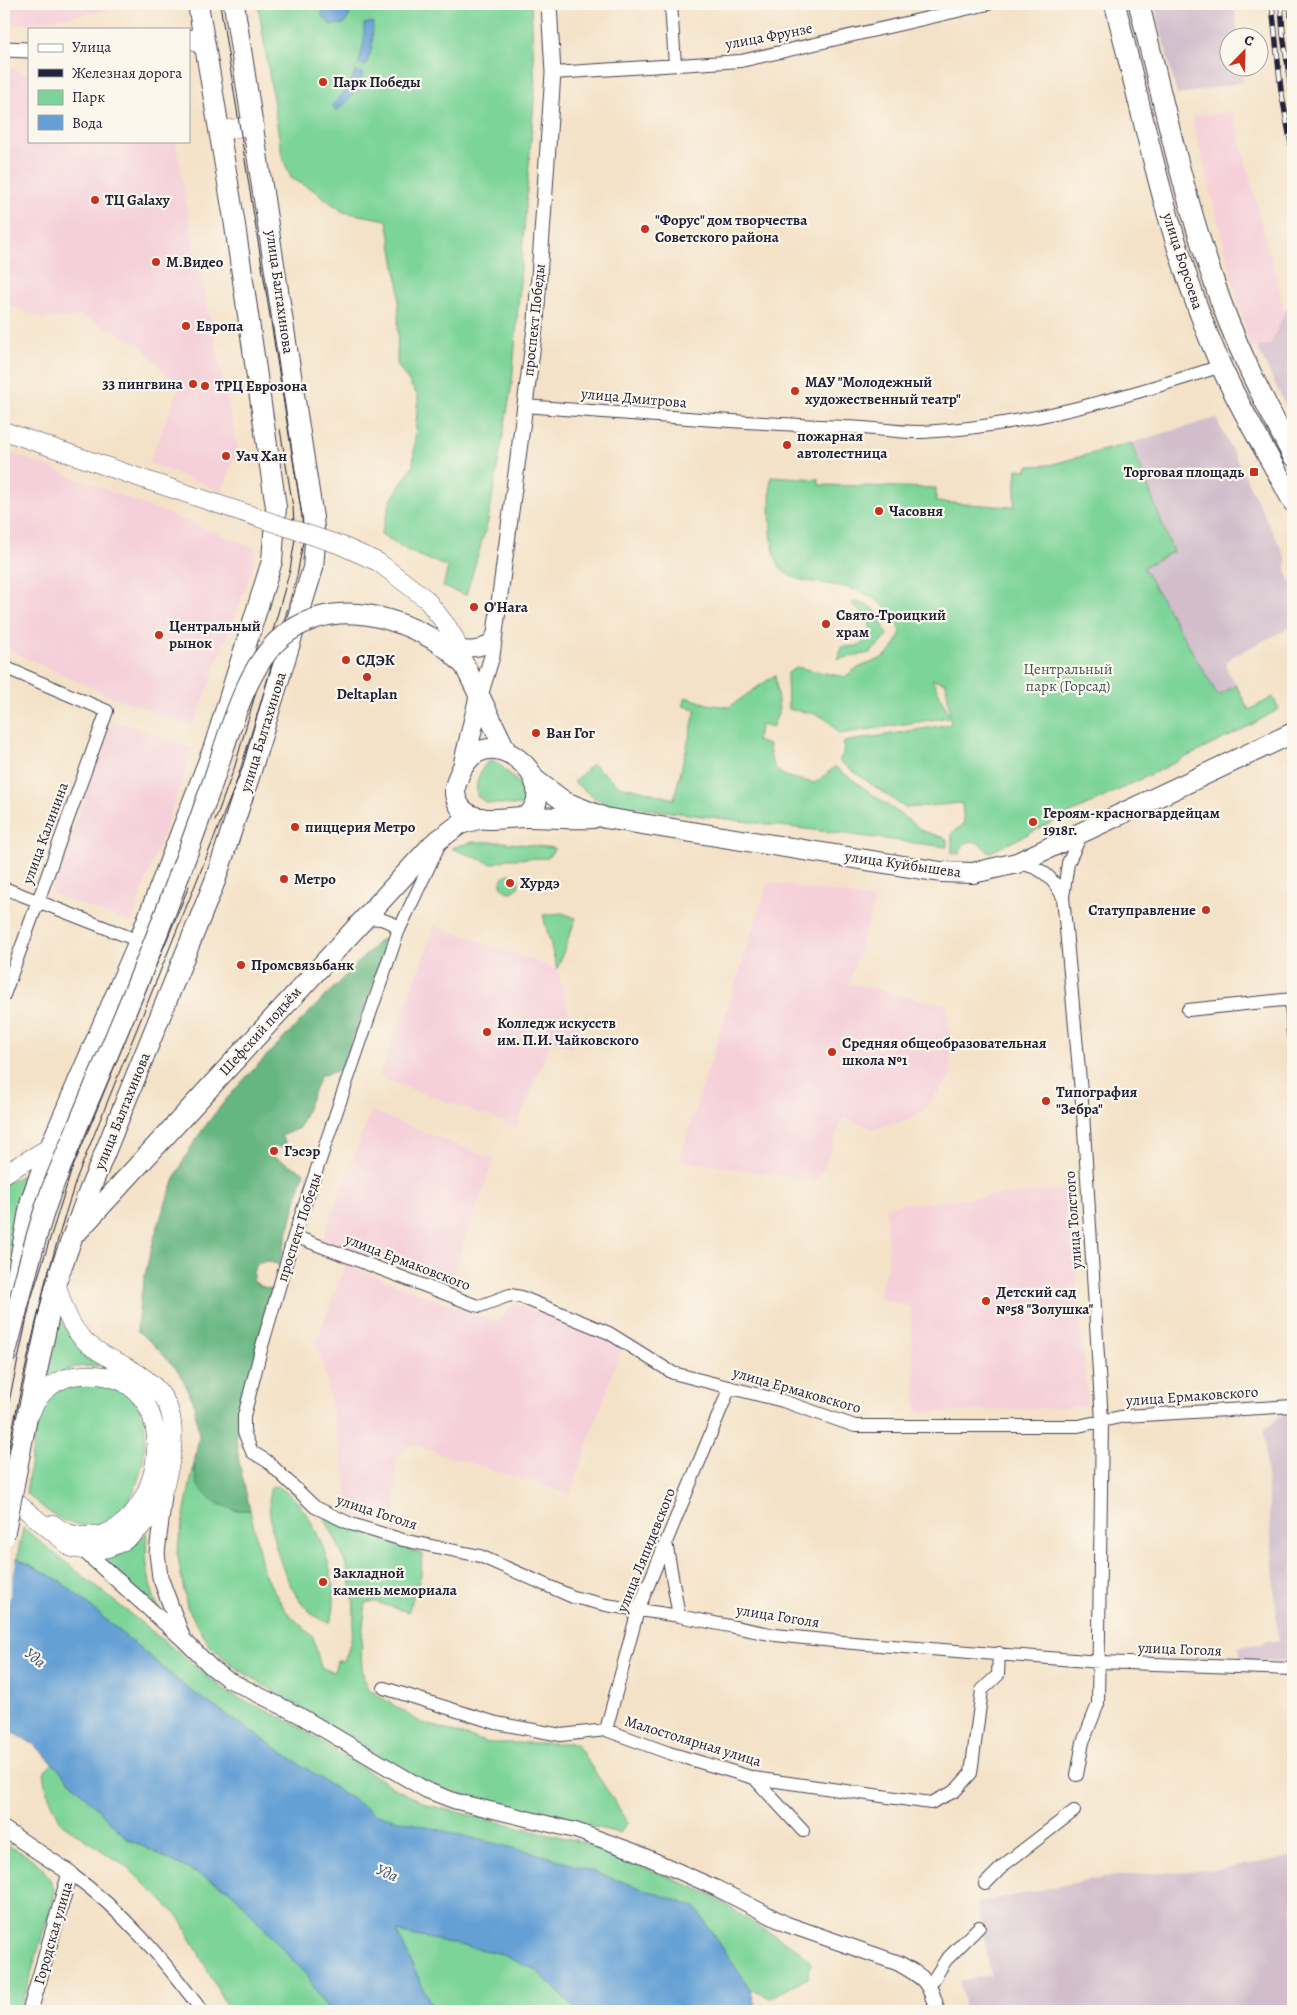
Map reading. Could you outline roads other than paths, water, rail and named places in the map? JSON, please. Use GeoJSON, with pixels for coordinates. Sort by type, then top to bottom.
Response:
{"type":"FeatureCollection","features":[{"type":"Feature","properties":{"kind":"main road"},"geometry":{"type":"LineString","coordinates":[[4,1360],[9,1283],[31,1200],[50,1147],[139,941],[214,747],[272,561],[276,507],[198,4]]}},
{"type":"Feature","properties":{"kind":"main road","name":"улица Балтахинова"},"geometry":{"type":"LineString","coordinates":[[4,1536],[56,1282],[71,1239],[215,881],[250,777],[313,568],[315,543],[313,518],[234,4]]}},
{"type":"Feature","properties":{"kind":"main road","name":"улица Борсоева"},"geometry":{"type":"LineString","coordinates":[[1116,4],[1167,216],[1188,282],[1221,366],[1293,502]]}},
{"type":"Feature","properties":{"kind":"main road","name":"улица Борсоева"},"geometry":{"type":"LineString","coordinates":[[1139,4],[1192,213],[1212,279],[1244,357],[1293,456]]}},
{"type":"Feature","properties":{"kind":"main road"},"geometry":{"type":"LineString","coordinates":[[219,131],[254,125]]}},
{"type":"Feature","properties":{"kind":"main road"},"geometry":{"type":"LineString","coordinates":[[4,430],[146,480],[312,535],[378,562],[426,600],[455,644]]}},
{"type":"Feature","properties":{"kind":"main road"},"geometry":{"type":"LineString","coordinates":[[4,1360],[47,1200],[158,931],[243,698],[262,660],[288,633],[308,621],[332,614],[355,613],[385,618],[455,644]]}},
{"type":"Feature","properties":{"kind":"main road","name":"улица Куйбышева"},"geometry":{"type":"LineString","coordinates":[[455,644],[479,699],[506,751],[525,767],[534,779],[565,802],[605,818]]}},
{"type":"Feature","properties":{"kind":"main road","name":"улица Куйбышева"},"geometry":{"type":"LineString","coordinates":[[479,699],[462,769],[455,787],[456,798],[464,811],[482,818],[516,819],[526,816],[605,818],[941,872],[973,873],[1017,863],[1293,733]]}},
{"type":"Feature","properties":{"kind":"main road"},"geometry":{"type":"LineString","coordinates":[[462,769],[472,757],[481,751],[493,748],[506,751]]}},
{"type":"Feature","properties":{"kind":"main road"},"geometry":{"type":"LineString","coordinates":[[526,816],[539,800],[538,789],[534,779]]}},
{"type":"Feature","properties":{"kind":"main road","name":"Шефский подъём"},"geometry":{"type":"LineString","coordinates":[[71,1239],[364,918],[444,835],[460,824],[482,818]]}},
{"type":"Feature","properties":{"kind":"main road"},"geometry":{"type":"LineString","coordinates":[[4,1174],[50,1147]]}},
{"type":"Feature","properties":{"kind":"main road"},"geometry":{"type":"LineString","coordinates":[[4,1492],[78,1550],[112,1547],[133,1535],[151,1516],[165,1490],[174,1434],[171,1412],[164,1397],[145,1377],[84,1341],[69,1318],[56,1282]]}},
{"type":"Feature","properties":{"kind":"main road"},"geometry":{"type":"LineString","coordinates":[[4,1483],[61,1531],[81,1536],[94,1536],[114,1529],[133,1512],[147,1490],[151,1477],[156,1439],[152,1417],[141,1396],[119,1379],[107,1375],[78,1375],[54,1384],[34,1401],[24,1432]]}},
{"type":"Feature","properties":{"kind":"street","name":"проспект Победы"},"geometry":{"type":"LineString","coordinates":[[479,699],[492,656],[536,321],[553,73],[549,4]]}},
{"type":"Feature","properties":{"kind":"street"},"geometry":{"type":"LineString","coordinates":[[671,4],[675,65]]}},
{"type":"Feature","properties":{"kind":"street","name":"улица Фрунзе"},"geometry":{"type":"LineString","coordinates":[[553,73],[742,62],[988,4]]}},
{"type":"Feature","properties":{"kind":"street"},"geometry":{"type":"LineString","coordinates":[[190,39],[206,52]]}},
{"type":"Feature","properties":{"kind":"street"},"geometry":{"type":"LineString","coordinates":[[4,49],[28,50]]}},
{"type":"Feature","properties":{"kind":"street","name":"улица Дмитрова"},"geometry":{"type":"LineString","coordinates":[[524,406],[742,423],[860,427],[921,432],[971,428],[1051,413],[1177,380],[1221,366]]}},
{"type":"Feature","properties":{"kind":"street"},"geometry":{"type":"LineString","coordinates":[[455,644],[487,645],[495,634]]}},
{"type":"Feature","properties":{"kind":"street","name":"улица Калинина"},"geometry":{"type":"LineString","coordinates":[[4,667],[107,712],[36,902],[4,995]]}},
{"type":"Feature","properties":{"kind":"street","name":"улица Толстого"},"geometry":{"type":"LineString","coordinates":[[1077,1775],[1083,1742],[1098,1704],[1102,1421],[1083,1113],[1063,896],[1068,863],[1082,833]]}},
{"type":"Feature","properties":{"kind":"street","name":"проспект Победы"},"geometry":{"type":"LineString","coordinates":[[288,1480],[267,1460],[252,1452],[244,1432],[244,1416],[294,1236],[398,932],[444,835]]}},
{"type":"Feature","properties":{"kind":"street","name":"улица Толстого"},"geometry":{"type":"LineString","coordinates":[[1017,863],[1030,865],[1044,871],[1054,880],[1063,896]]}},
{"type":"Feature","properties":{"kind":"street"},"geometry":{"type":"LineString","coordinates":[[4,888],[139,941]]}},
{"type":"Feature","properties":{"kind":"street"},"geometry":{"type":"LineString","coordinates":[[364,918],[381,919],[394,924],[398,932]]}},
{"type":"Feature","properties":{"kind":"street"},"geometry":{"type":"LineString","coordinates":[[1188,1010],[1292,999],[1293,1034]]}},
{"type":"Feature","properties":{"kind":"street","name":"улица Ермаковского"},"geometry":{"type":"LineString","coordinates":[[294,1236],[480,1306],[510,1295],[522,1297],[609,1333],[673,1373],[783,1401],[855,1426],[1078,1426],[1125,1416],[1293,1406]]}},
{"type":"Feature","properties":{"kind":"street","name":"улица Ляпидевского"},"geometry":{"type":"LineString","coordinates":[[606,1730],[638,1610],[730,1387]]}},
{"type":"Feature","properties":{"kind":"street","name":"улица Гоголя"},"geometry":{"type":"LineString","coordinates":[[288,1480],[316,1507],[351,1524],[403,1540],[480,1556],[574,1597],[638,1610],[775,1634],[853,1643],[1100,1662],[1293,1669]]}},
{"type":"Feature","properties":{"kind":"street"},"geometry":{"type":"LineString","coordinates":[[165,1490],[157,1553],[159,1569],[169,1606],[184,1640]]}},
{"type":"Feature","properties":{"kind":"street"},"geometry":{"type":"LineString","coordinates":[[61,1531],[78,1550],[227,1679],[299,1715],[426,1790],[455,1801],[577,1831],[633,1851],[716,1888],[786,1924],[898,1963],[914,1972],[930,1985],[937,2011]]}},
{"type":"Feature","properties":{"kind":"street"},"geometry":{"type":"LineString","coordinates":[[666,1541],[679,1616]]}},
{"type":"Feature","properties":{"kind":"street","name":"Малостолярная улица"},"geometry":{"type":"LineString","coordinates":[[384,1688],[496,1722],[561,1736],[606,1730],[669,1753],[754,1778],[931,1803],[955,1791],[971,1773],[982,1690],[998,1675],[999,1653]]}},
{"type":"Feature","properties":{"kind":"street"},"geometry":{"type":"LineString","coordinates":[[754,1778],[803,1831]]}},
{"type":"Feature","properties":{"kind":"street"},"geometry":{"type":"LineString","coordinates":[[985,1884],[1005,1864],[1074,1811]]}},
{"type":"Feature","properties":{"kind":"street","name":"Городская улица"},"geometry":{"type":"LineString","coordinates":[[4,1829],[70,1873],[30,2011]]}},
{"type":"Feature","properties":{"kind":"street"},"geometry":{"type":"LineString","coordinates":[[70,1873],[100,1894],[127,1920],[170,1968],[202,2011]]}},
{"type":"Feature","properties":{"kind":"street"},"geometry":{"type":"LineString","coordinates":[[930,1985],[946,1960],[979,1927]]}},
{"type":"Feature","properties":{"kind":"water"},"geometry":{"type":"Polygon","coordinates":[[[324,4],[347,4],[349,15],[344,24],[330,25],[322,15],[324,4]]]}},
{"type":"Feature","properties":{"kind":"water"},"geometry":{"type":"Polygon","coordinates":[[[373,22],[372,48],[366,66],[359,63],[364,41],[364,24],[373,22]]]}},
{"type":"Feature","properties":{"kind":"water"},"geometry":{"type":"Polygon","coordinates":[[[356,71],[363,73],[359,84],[349,99],[336,111],[332,105],[345,92],[356,71]]]}},
{"type":"Feature","properties":{"kind":"water","name":"Уда"},"geometry":{"type":"Polygon","coordinates":[[[4,1556],[17,1558],[60,1581],[187,1688],[374,1814],[550,1857],[695,1907],[750,1989],[757,2011],[578,2011],[536,1970],[498,1953],[397,1932],[434,2011],[328,2011],[308,1977],[230,1890],[126,1838],[35,1745],[4,1727],[4,1556]]]}},
{"type":"Feature","properties":{"kind":"tram line"},"geometry":{"type":"LineString","coordinates":[[4,1473],[36,1324],[65,1213],[77,1177],[242,769],[297,576],[303,542],[302,516],[220,4]]}},
{"type":"Feature","properties":{"kind":"tram line"},"geometry":{"type":"LineString","coordinates":[[215,821],[235,766],[290,570],[295,539],[293,507],[280,429]]}},
{"type":"Feature","properties":{"kind":"tram line"},"geometry":{"type":"LineString","coordinates":[[4,1425],[31,1299],[71,1172],[189,886]]}},
{"type":"Feature","properties":{"kind":"railway"},"geometry":{"type":"LineString","coordinates":[[1272,4],[1281,90],[1293,155]]}},
{"type":"Feature","properties":{"kind":"railway"},"geometry":{"type":"LineString","coordinates":[[1281,4],[1283,34],[1293,102]]}},
{"type":"Feature","properties":{"kind":"railway"},"geometry":{"type":"LineString","coordinates":[[1290,4],[1293,37]]}},
{"type":"Feature","properties":{"kind":"place","name":"Парк Победы"},"geometry":{"type":"Point","coordinates":[323,82]}},
{"type":"Feature","properties":{"kind":"place","name":"ТЦ Galaxy"},"geometry":{"type":"Point","coordinates":[95,200]}},
{"type":"Feature","properties":{"kind":"place","name":"\"Форус\" дом творчества Советского района"},"geometry":{"type":"Point","coordinates":[645,229]}},
{"type":"Feature","properties":{"kind":"place","name":"М.Видео"},"geometry":{"type":"Point","coordinates":[156,262]}},
{"type":"Feature","properties":{"kind":"place","name":"Европа"},"geometry":{"type":"Point","coordinates":[186,326]}},
{"type":"Feature","properties":{"kind":"place","name":"33 пингвина"},"geometry":{"type":"Point","coordinates":[193,384]}},
{"type":"Feature","properties":{"kind":"place","name":"ТРЦ Еврозона"},"geometry":{"type":"Point","coordinates":[205,386]}},
{"type":"Feature","properties":{"kind":"place","name":"МАУ \"Молодежный художественный театр\""},"geometry":{"type":"Point","coordinates":[795,391]}},
{"type":"Feature","properties":{"kind":"place","name":"пожарная автолестница"},"geometry":{"type":"Point","coordinates":[787,445]}},
{"type":"Feature","properties":{"kind":"place","name":"Уач Хан"},"geometry":{"type":"Point","coordinates":[226,456]}},
{"type":"Feature","properties":{"kind":"place","name":"Торговая площадь"},"geometry":{"type":"Point","coordinates":[1254,472]}},
{"type":"Feature","properties":{"kind":"place","name":"Часовня"},"geometry":{"type":"Point","coordinates":[879,511]}},
{"type":"Feature","properties":{"kind":"place","name":"O'Hara"},"geometry":{"type":"Point","coordinates":[474,607]}},
{"type":"Feature","properties":{"kind":"place","name":"Свято-Троицкий храм"},"geometry":{"type":"Point","coordinates":[826,624]}},
{"type":"Feature","properties":{"kind":"place","name":"Центральный рынок"},"geometry":{"type":"Point","coordinates":[159,635]}},
{"type":"Feature","properties":{"kind":"place","name":"СДЭК"},"geometry":{"type":"Point","coordinates":[346,660]}},
{"type":"Feature","properties":{"kind":"place","name":"Deltaplan"},"geometry":{"type":"Point","coordinates":[367,677]}},
{"type":"Feature","properties":{"kind":"place","name":"Ван Гог"},"geometry":{"type":"Point","coordinates":[536,733]}},
{"type":"Feature","properties":{"kind":"place","name":"Героям-красногвардейцам 1918г."},"geometry":{"type":"Point","coordinates":[1033,822]}},
{"type":"Feature","properties":{"kind":"place","name":"пиццерия Метро"},"geometry":{"type":"Point","coordinates":[295,827]}},
{"type":"Feature","properties":{"kind":"place","name":"Метро"},"geometry":{"type":"Point","coordinates":[284,879]}},
{"type":"Feature","properties":{"kind":"place","name":"Хурдэ"},"geometry":{"type":"Point","coordinates":[510,883]}},
{"type":"Feature","properties":{"kind":"place","name":"Статуправление"},"geometry":{"type":"Point","coordinates":[1206,910]}},
{"type":"Feature","properties":{"kind":"place","name":"Промсвязьбанк"},"geometry":{"type":"Point","coordinates":[241,965]}},
{"type":"Feature","properties":{"kind":"place","name":"Колледж искусств им. П.И. Чайковского"},"geometry":{"type":"Point","coordinates":[487,1032]}},
{"type":"Feature","properties":{"kind":"place","name":"Средняя общеобразовательная школа №1"},"geometry":{"type":"Point","coordinates":[832,1052]}},
{"type":"Feature","properties":{"kind":"place","name":"Типография \"Зебра\""},"geometry":{"type":"Point","coordinates":[1046,1101]}},
{"type":"Feature","properties":{"kind":"place","name":"Гэсэр"},"geometry":{"type":"Point","coordinates":[274,1151]}},
{"type":"Feature","properties":{"kind":"place","name":"Детский сад №58 \"Золушка\""},"geometry":{"type":"Point","coordinates":[986,1301]}},
{"type":"Feature","properties":{"kind":"place","name":"Закладной камень мемориала"},"geometry":{"type":"Point","coordinates":[323,1582]}},
{"type":"Feature","properties":{"kind":"park label","name":"Центральный парк (Горсад)"},"geometry":{"type":"Point","coordinates":[1068,678]}}]}
